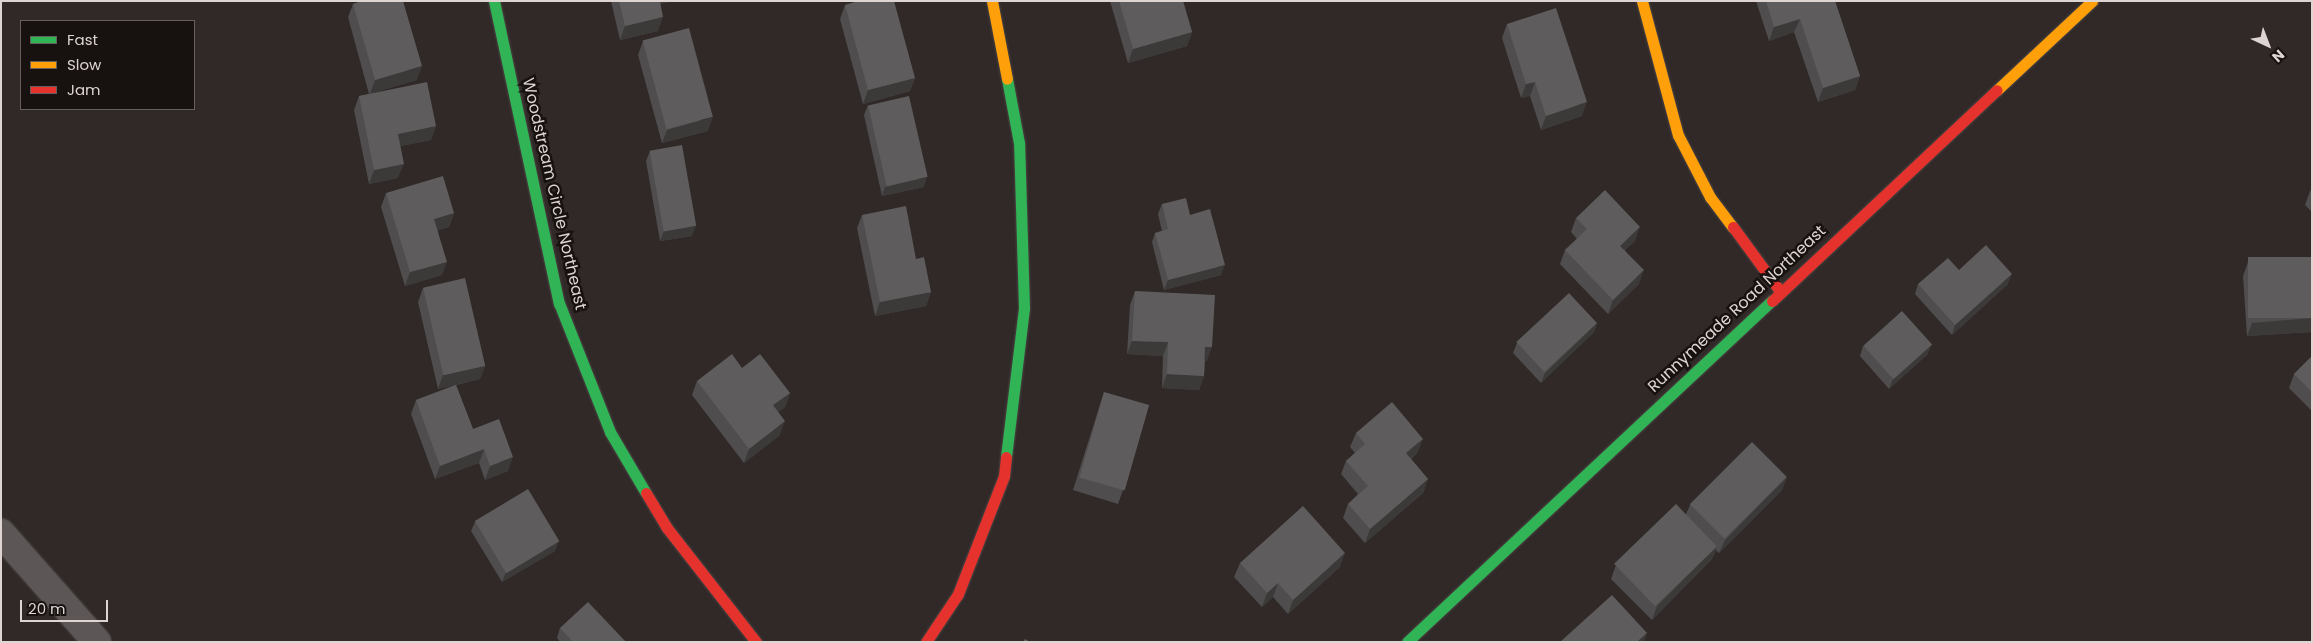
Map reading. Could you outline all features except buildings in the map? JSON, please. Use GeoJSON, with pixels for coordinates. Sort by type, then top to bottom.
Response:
{"type":"FeatureCollection","features":[{"type":"Feature","properties":{"kind":"street","name":"Woodstream Circle Northeast"},"geometry":{"type":"LineString","coordinates":[[494,1],[560,303],[610,432],[667,528],[756,642]]}},
{"type":"Feature","properties":{"kind":"street"},"geometry":{"type":"LineString","coordinates":[[926,642],[958,594],[1004,476],[1024,308],[1019,143],[992,1]]}},
{"type":"Feature","properties":{"kind":"street"},"geometry":{"type":"LineString","coordinates":[[1642,1],[1678,134],[1710,197],[1780,290]]}},
{"type":"Feature","properties":{"kind":"street","name":"Runnymeade Road Northeast"},"geometry":{"type":"LineString","coordinates":[[1407,642],[1780,290],[2092,1]]}},
{"type":"Feature","properties":{"kind":"street"},"geometry":{"type":"LineString","coordinates":[[1,533],[97,642]]}},
{"type":"Feature","properties":{"kind":"traffic: fast"},"geometry":{"type":"LineString","coordinates":[[494,1],[559,303],[610,432],[646,493]]}},
{"type":"Feature","properties":{"kind":"traffic: fast"},"geometry":{"type":"LineString","coordinates":[[1006,457],[1024,308],[1019,143],[1007,79]]}},
{"type":"Feature","properties":{"kind":"traffic: fast"},"geometry":{"type":"LineString","coordinates":[[1407,642],[1772,301]]}},
{"type":"Feature","properties":{"kind":"traffic: slow"},"geometry":{"type":"LineString","coordinates":[[992,1],[1007,79]]}},
{"type":"Feature","properties":{"kind":"traffic: slow"},"geometry":{"type":"LineString","coordinates":[[1642,1],[1678,135],[1710,197],[1733,227]]}},
{"type":"Feature","properties":{"kind":"traffic: slow"},"geometry":{"type":"LineString","coordinates":[[1997,90],[2092,1]]}},
{"type":"Feature","properties":{"kind":"traffic: jam"},"geometry":{"type":"LineString","coordinates":[[1772,301],[1997,90]]}},
{"type":"Feature","properties":{"kind":"traffic: jam"},"geometry":{"type":"LineString","coordinates":[[1733,227],[1780,291]]}},
{"type":"Feature","properties":{"kind":"traffic: jam"},"geometry":{"type":"LineString","coordinates":[[926,642],[958,594],[1004,476],[1006,457]]}},
{"type":"Feature","properties":{"kind":"traffic: jam"},"geometry":{"type":"LineString","coordinates":[[646,493],[667,528],[756,642]]}}]}
